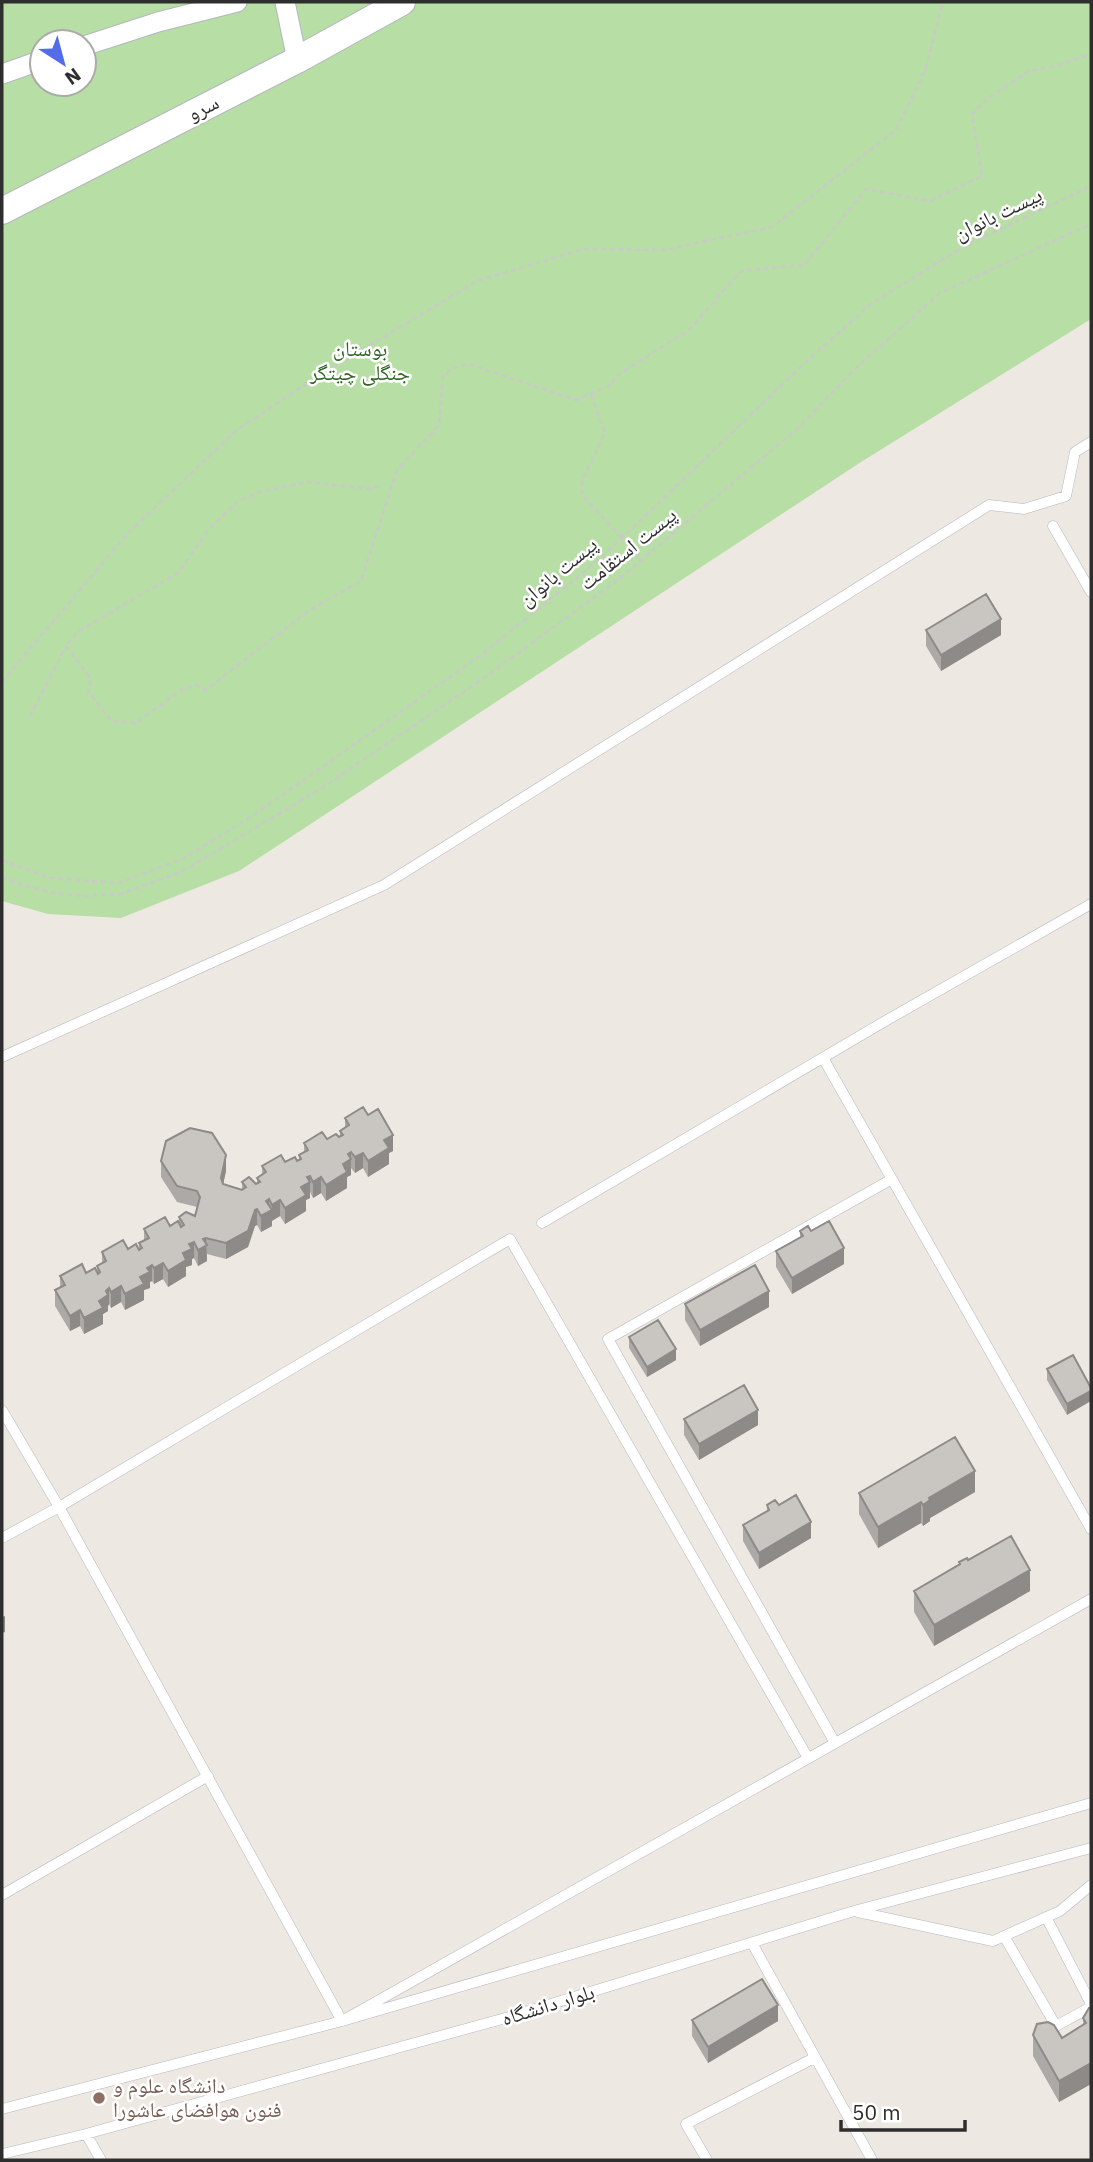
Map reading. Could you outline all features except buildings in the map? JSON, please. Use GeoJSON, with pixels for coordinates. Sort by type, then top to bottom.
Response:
{"type":"FeatureCollection","features":[{"type":"Feature","properties":{"kind":"street"},"geometry":{"type":"LineString","coordinates":[[98,41],[158,22],[237,2]]}},
{"type":"Feature","properties":{"kind":"street"},"geometry":{"type":"LineString","coordinates":[[285,2],[297,60]]}},
{"type":"Feature","properties":{"kind":"street","name":"سرو"},"geometry":{"type":"LineString","coordinates":[[2,211],[297,60],[402,2]]}},
{"type":"Feature","properties":{"kind":"street"},"geometry":{"type":"LineString","coordinates":[[2,74],[28,65]]}},
{"type":"Feature","properties":{"kind":"lane"},"geometry":{"type":"LineString","coordinates":[[2,1057],[384,885],[989,505],[1024,509],[1066,496],[1076,452],[1091,442]]}},
{"type":"Feature","properties":{"kind":"lane"},"geometry":{"type":"LineString","coordinates":[[1054,526],[1091,592]]}},
{"type":"Feature","properties":{"kind":"lane"},"geometry":{"type":"LineString","coordinates":[[542,1223],[1091,904]]}},
{"type":"Feature","properties":{"kind":"lane"},"geometry":{"type":"LineString","coordinates":[[823,1058],[1091,1529]]}},
{"type":"Feature","properties":{"kind":"lane"},"geometry":{"type":"LineString","coordinates":[[835,1743],[608,1339],[892,1179]]}},
{"type":"Feature","properties":{"kind":"lane"},"geometry":{"type":"LineString","coordinates":[[2,1538],[59,1507],[510,1239],[808,1758]]}},
{"type":"Feature","properties":{"kind":"lane"},"geometry":{"type":"LineString","coordinates":[[2,1410],[59,1507],[342,2021],[1091,1599]]}},
{"type":"Feature","properties":{"kind":"lane"},"geometry":{"type":"LineString","coordinates":[[2,1895],[208,1776]]}},
{"type":"Feature","properties":{"kind":"lane","name":"بلوار دانشگاه"},"geometry":{"type":"LineString","coordinates":[[2,2109],[342,2021],[1091,1803]]}},
{"type":"Feature","properties":{"kind":"lane","name":"بلوار دانشگاه"},"geometry":{"type":"LineString","coordinates":[[2,2154],[86,2134],[509,2017],[854,1911],[1091,1848]]}},
{"type":"Feature","properties":{"kind":"lane"},"geometry":{"type":"LineString","coordinates":[[854,1911],[993,1941],[1060,1911],[1091,1885]]}},
{"type":"Feature","properties":{"kind":"lane"},"geometry":{"type":"LineString","coordinates":[[1004,1936],[1056,2026],[1091,2005],[1046,1917]]}},
{"type":"Feature","properties":{"kind":"lane"},"geometry":{"type":"LineString","coordinates":[[752,1942],[872,2160]]}},
{"type":"Feature","properties":{"kind":"lane"},"geometry":{"type":"LineString","coordinates":[[707,2160],[686,2124],[814,2058]]}},
{"type":"Feature","properties":{"kind":"lane"},"geometry":{"type":"LineString","coordinates":[[86,2134],[101,2160]]}},
{"type":"Feature","properties":{"kind":"path"},"geometry":{"type":"LineString","coordinates":[[2,682],[128,533],[237,430],[309,382],[477,281],[583,249],[664,250],[772,227],[896,130],[925,71],[943,2]]}},
{"type":"Feature","properties":{"kind":"path"},"geometry":{"type":"LineString","coordinates":[[1091,29],[1091,42]]}},
{"type":"Feature","properties":{"kind":"path"},"geometry":{"type":"LineString","coordinates":[[66,646],[91,679],[88,691],[111,721],[136,723],[181,690],[196,685],[206,690],[308,611],[361,581],[397,470],[439,425],[443,376],[452,369],[469,364],[576,400],[611,386],[616,376],[689,330],[741,271],[804,265],[866,189],[930,201],[982,176],[972,114],[990,97],[1029,71],[1091,54]]}},
{"type":"Feature","properties":{"kind":"path","name":"پیست بانوان"},"geometry":{"type":"LineString","coordinates":[[2,860],[50,878],[118,883],[182,859],[251,817],[484,653],[601,558],[808,360],[871,304],[964,247],[1091,186]]}},
{"type":"Feature","properties":{"kind":"path","name":"پیست استقامت"},"geometry":{"type":"LineString","coordinates":[[2,877],[58,894],[121,894],[181,872],[322,788],[484,678],[619,579],[798,428],[858,366],[940,293],[1091,223]]}},
{"type":"Feature","properties":{"kind":"path"},"geometry":{"type":"LineString","coordinates":[[591,394],[605,433],[582,481],[582,495],[642,560]]}},
{"type":"Feature","properties":{"kind":"path"},"geometry":{"type":"LineString","coordinates":[[30,716],[66,646],[77,632],[178,573],[209,529],[238,501],[260,492],[307,482],[371,489],[379,486]]}},
{"type":"Feature","properties":{"kind":"green space","name":"بوستان جنگلی چیتگر"},"geometry":{"type":"Polygon","coordinates":[[[2,2],[1091,2],[1091,319],[861,462],[239,871],[121,918],[48,914],[2,901],[2,2]]]}},
{"type":"Feature","properties":{"kind":"place","name":"دانشگاه علوم و فنون هوافضای عاشورا"},"geometry":{"type":"Point","coordinates":[99,2098]}}]}
